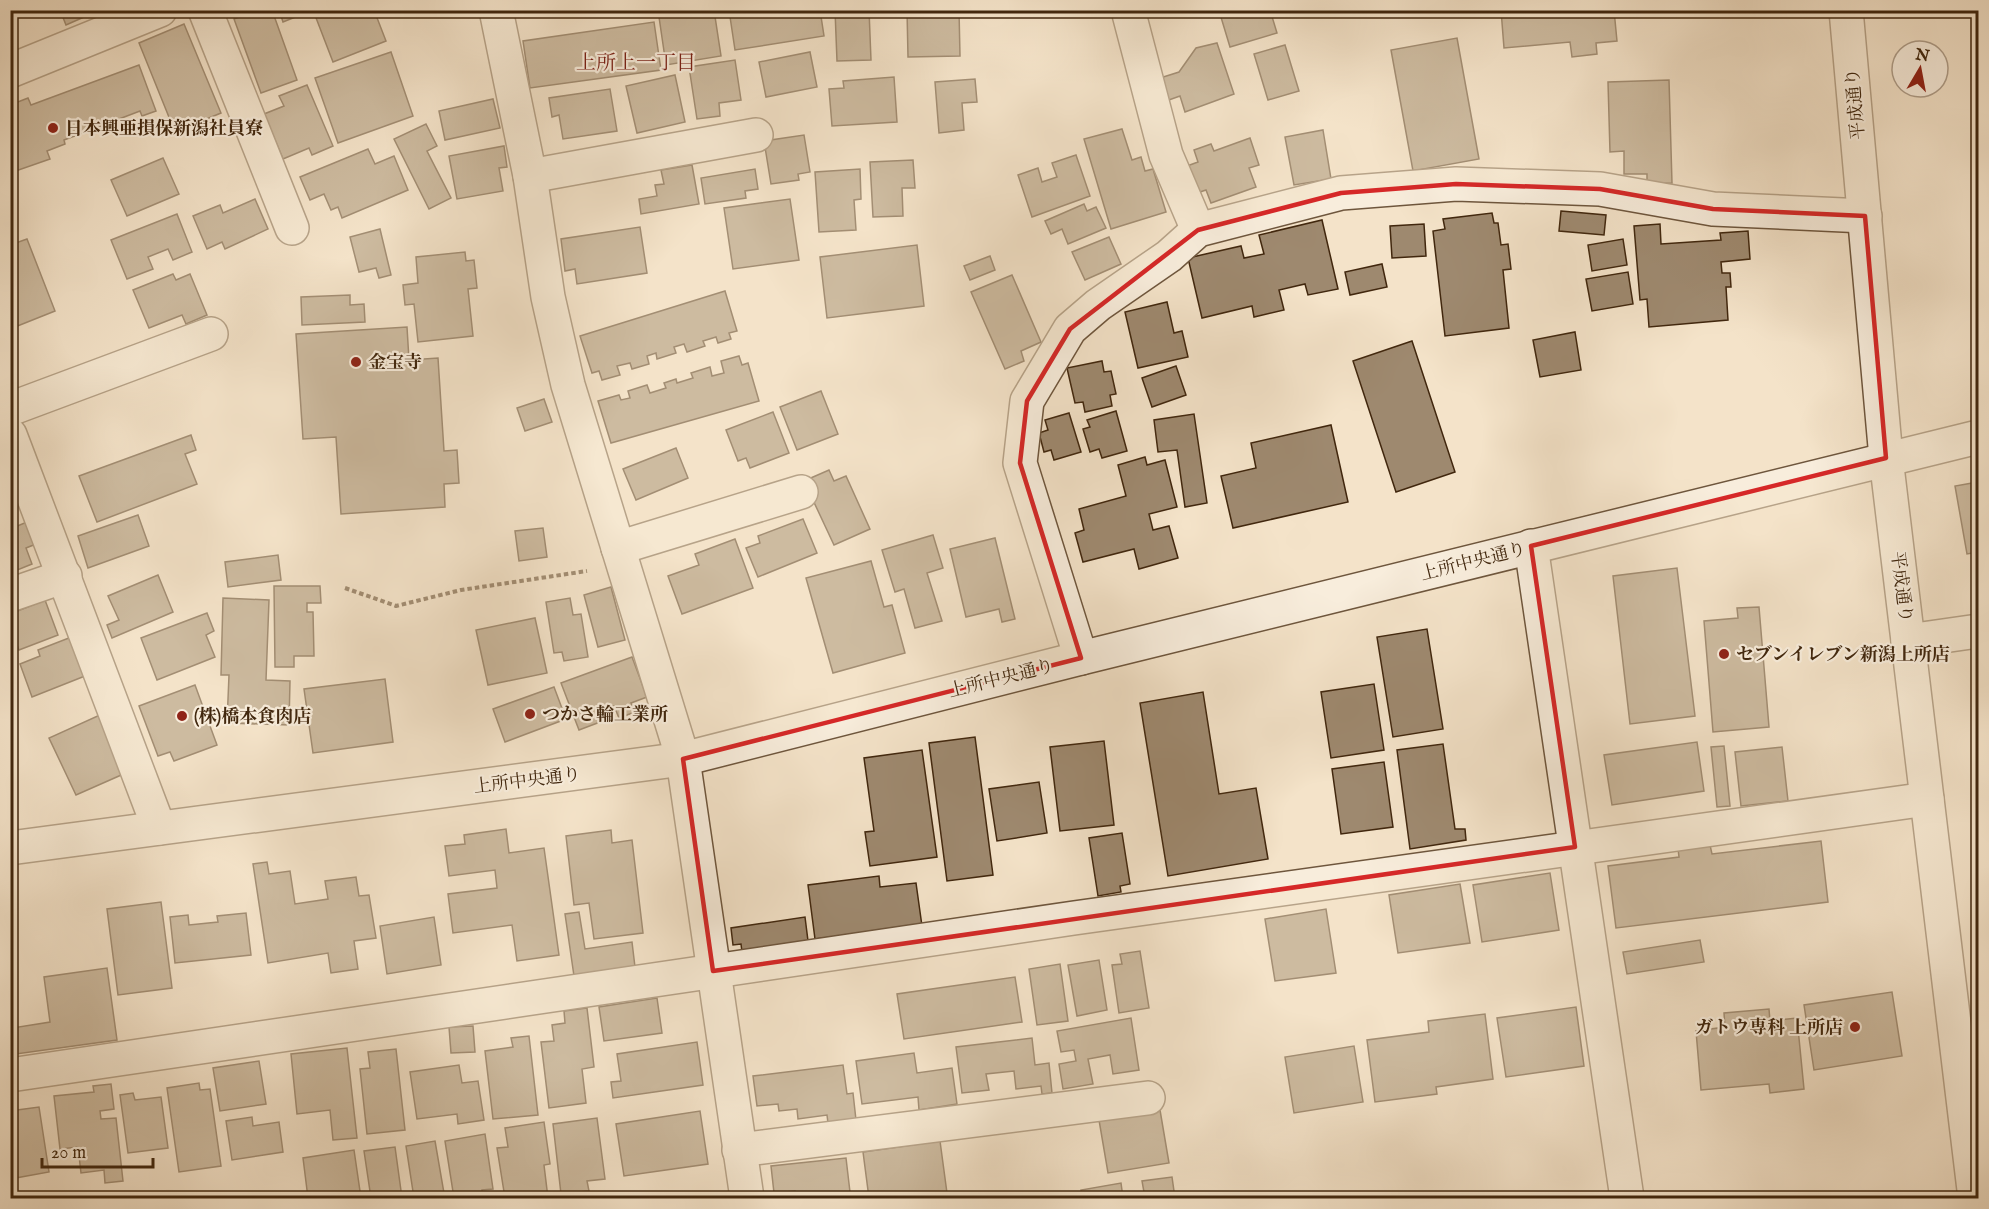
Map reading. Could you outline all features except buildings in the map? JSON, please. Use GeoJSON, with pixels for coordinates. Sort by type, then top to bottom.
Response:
{"type":"FeatureCollection","features":[{"type":"Feature","properties":{"kind":"street"},"geometry":{"type":"LineString","coordinates":[[10,71],[160,10]]}},
{"type":"Feature","properties":{"kind":"street"},"geometry":{"type":"LineString","coordinates":[[205,10],[292,228]]}},
{"type":"Feature","properties":{"kind":"street"},"geometry":{"type":"LineString","coordinates":[[1128,10],[1166,155],[1198,230]]}},
{"type":"Feature","properties":{"kind":"street","name":"平成通り"},"geometry":{"type":"LineString","coordinates":[[1846,10],[1886,458],[1975,1198]]}},
{"type":"Feature","properties":{"kind":"street"},"geometry":{"type":"LineString","coordinates":[[505,12],[548,297],[568,385],[683,759],[747,1198]]}},
{"type":"Feature","properties":{"kind":"street"},"geometry":{"type":"LineString","coordinates":[[530,176],[756,135]]}},
{"type":"Feature","properties":{"kind":"street"},"geometry":{"type":"LineString","coordinates":[[1081,658],[1020,463],[1027,401],[1070,329],[1098,305],[1168,256],[1198,230],[1341,194],[1456,184],[1600,189],[1713,209],[1865,216]]}},
{"type":"Feature","properties":{"kind":"street"},"geometry":{"type":"LineString","coordinates":[[10,409],[211,334]]}},
{"type":"Feature","properties":{"kind":"street"},"geometry":{"type":"LineString","coordinates":[[10,435],[159,828]]}},
{"type":"Feature","properties":{"kind":"street","name":"上所中央通り"},"geometry":{"type":"LineString","coordinates":[[10,848],[683,759],[1081,658],[1978,437]]}},
{"type":"Feature","properties":{"kind":"street"},"geometry":{"type":"LineString","coordinates":[[621,557],[801,492]]}},
{"type":"Feature","properties":{"kind":"street"},"geometry":{"type":"LineString","coordinates":[[1532,546],[1627,1198]]}},
{"type":"Feature","properties":{"kind":"street"},"geometry":{"type":"LineString","coordinates":[[10,595],[65,576]]}},
{"type":"Feature","properties":{"kind":"street"},"geometry":{"type":"LineString","coordinates":[[1908,640],[1978,631]]}},
{"type":"Feature","properties":{"kind":"street"},"geometry":{"type":"LineString","coordinates":[[10,1075],[713,971],[1575,847],[1927,799]]}},
{"type":"Feature","properties":{"kind":"street"},"geometry":{"type":"LineString","coordinates":[[739,1150],[1148,1098]]}},
{"type":"Feature","properties":{"kind":"path"},"geometry":{"type":"LineString","coordinates":[[345,588],[396,606],[461,590],[621,557]]}},
{"type":"Feature","properties":{"kind":"highlighted area"},"geometry":{"type":"Polygon","coordinates":[[[1456,184],[1600,189],[1713,209],[1865,216],[1886,458],[1531,546],[1575,847],[713,971],[683,759],[1081,658],[1020,463],[1027,401],[1070,329],[1198,230],[1341,193],[1456,184]]]}},
{"type":"Feature","properties":{"kind":"place","name":"日本興亜損保新潟社員寮"},"geometry":{"type":"Point","coordinates":[53,128]}},
{"type":"Feature","properties":{"kind":"place","name":"金宝寺"},"geometry":{"type":"Point","coordinates":[356,362]}},
{"type":"Feature","properties":{"kind":"place","name":"セブンイレブン新潟上所店"},"geometry":{"type":"Point","coordinates":[1724,654]}},
{"type":"Feature","properties":{"kind":"place","name":"つかさ輪工業所"},"geometry":{"type":"Point","coordinates":[530,714]}},
{"type":"Feature","properties":{"kind":"place","name":"(株)橋本食肉店"},"geometry":{"type":"Point","coordinates":[182,716]}},
{"type":"Feature","properties":{"kind":"place","name":"ガトウ専科 上所店"},"geometry":{"type":"Point","coordinates":[1855,1027]}},
{"type":"Feature","properties":{"kind":"district","name":"上所上一丁目"},"geometry":{"type":"Point","coordinates":[636,62]}}]}
